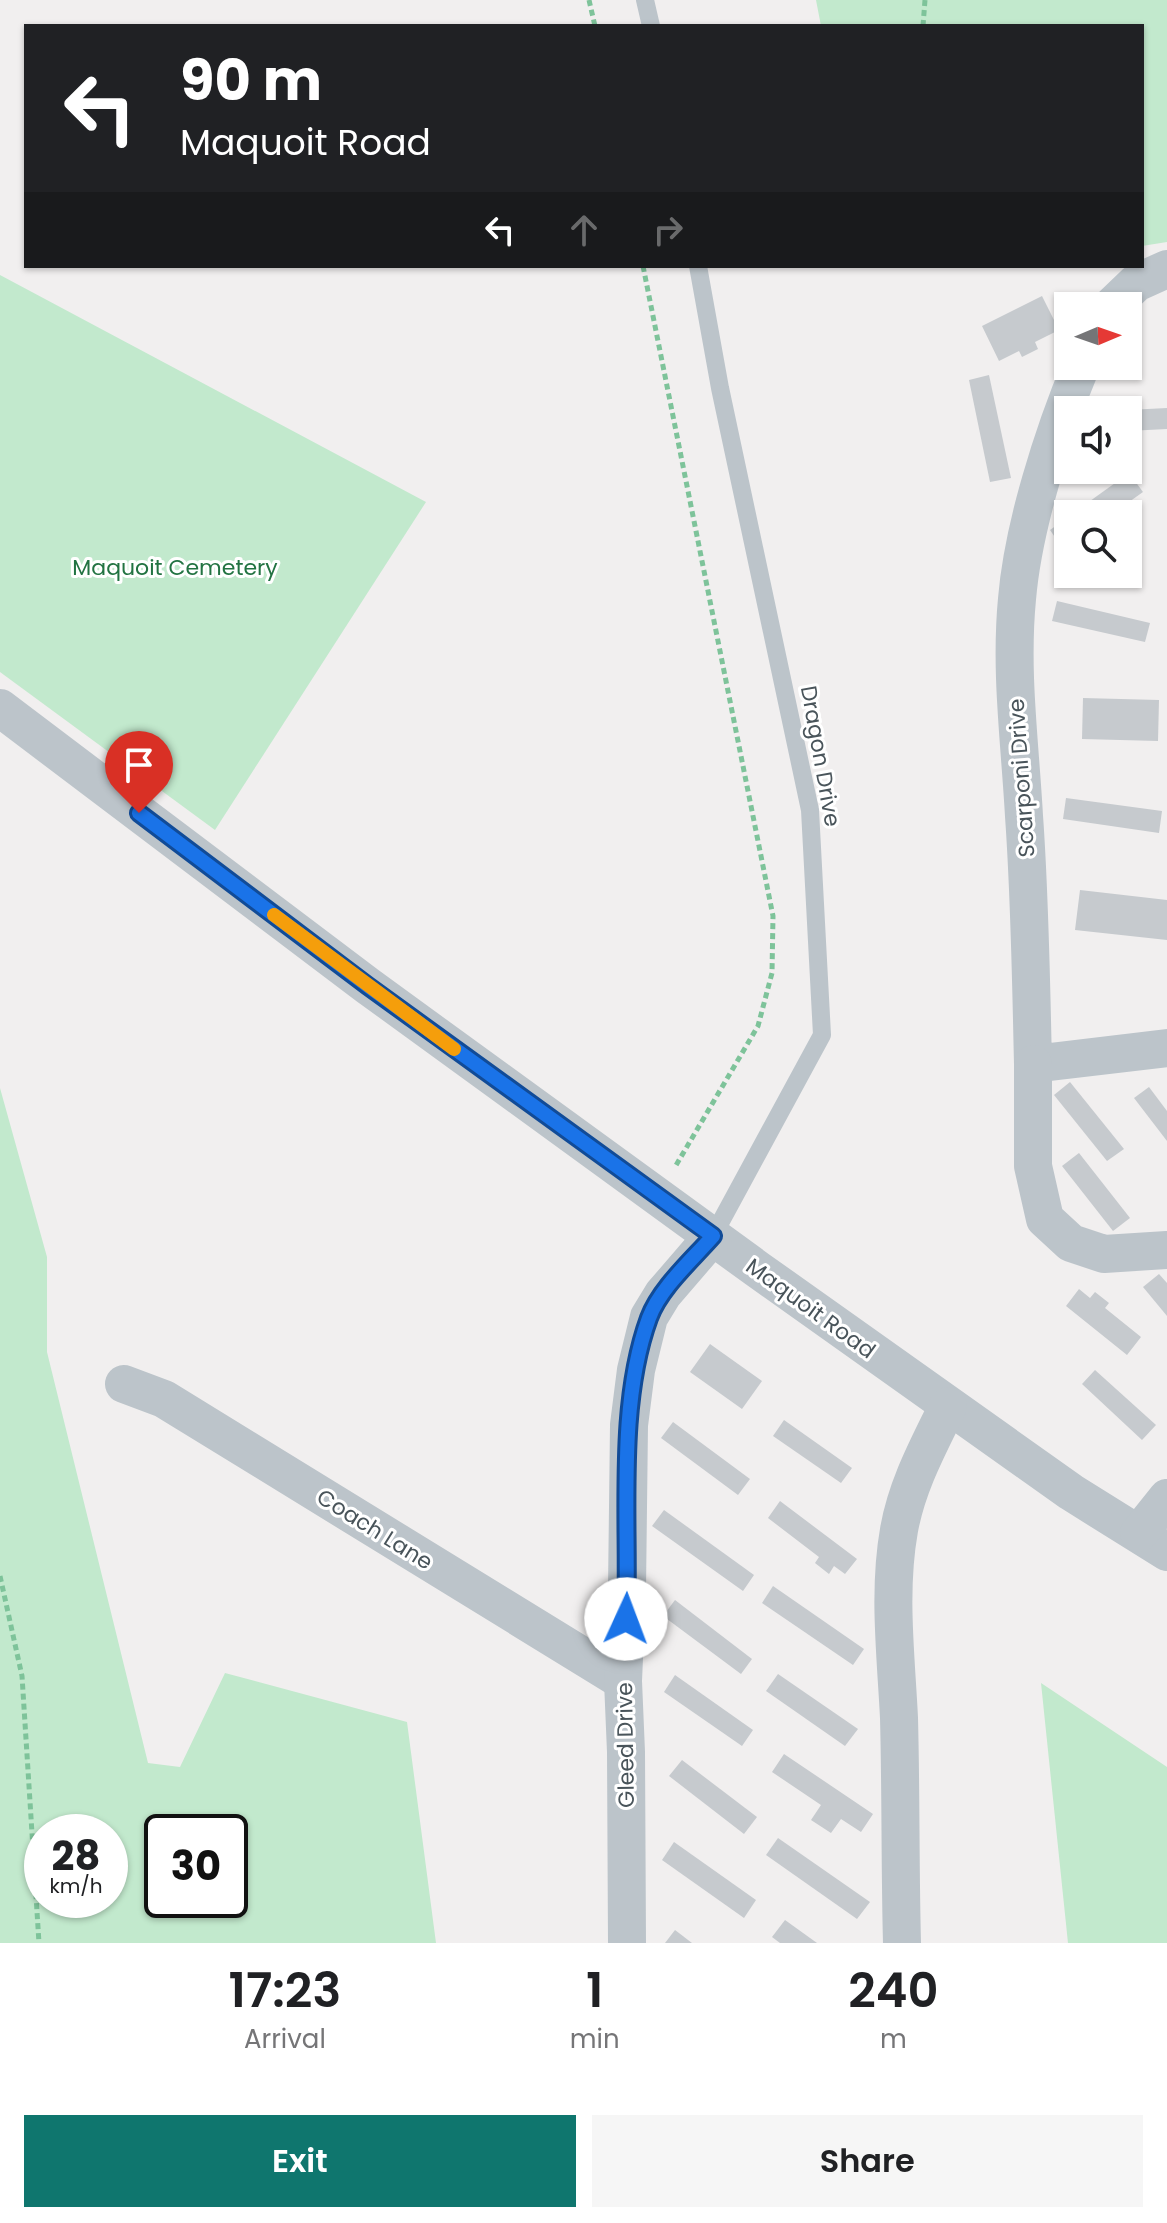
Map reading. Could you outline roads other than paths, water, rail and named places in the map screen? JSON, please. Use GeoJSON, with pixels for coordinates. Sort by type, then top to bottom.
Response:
{"type":"FeatureCollection","features":[{"type":"Feature","properties":{"kind":"street"},"geometry":{"type":"LineString","coordinates":[[1127,292],[1136,283],[1167,269]]}},
{"type":"Feature","properties":{"kind":"street","name":"Scarponi Drive"},"geometry":{"type":"LineString","coordinates":[[1076,380],[1056,434],[1025,542],[1017,597],[1014,652],[1025,833],[1033,1064],[1033,1166],[1045,1219],[1071,1243],[1104,1254],[1167,1250]]}},
{"type":"Feature","properties":{"kind":"street","name":"Maquoit Road"},"geometry":{"type":"LineString","coordinates":[[0,708],[368,986],[713,1236],[1071,1492],[1153,1543]]}},
{"type":"Feature","properties":{"kind":"street"},"geometry":{"type":"LineString","coordinates":[[1033,1064],[1167,1048]]}},
{"type":"Feature","properties":{"kind":"street","name":"Gleed Drive"},"geometry":{"type":"LineString","coordinates":[[627,1943],[623,1681],[628,1451],[636,1370],[649,1317],[663,1294],[713,1236]]}},
{"type":"Feature","properties":{"kind":"street","name":"Coach Lane"},"geometry":{"type":"LineString","coordinates":[[124,1384],[164,1399],[623,1681]]}},
{"type":"Feature","properties":{"kind":"street"},"geometry":{"type":"LineString","coordinates":[[902,1943],[894,1612],[896,1557],[899,1532],[914,1476],[948,1406]]}},
{"type":"Feature","properties":{"kind":"street"},"geometry":{"type":"LineString","coordinates":[[1153,1543],[1167,1498]]}},
{"type":"Feature","properties":{"kind":"lane"},"geometry":{"type":"LineString","coordinates":[[645,0],[651,24]]}},
{"type":"Feature","properties":{"kind":"lane","name":"Dragon Drive"},"geometry":{"type":"LineString","coordinates":[[698,268],[810,810],[822,1035],[713,1236]]}},
{"type":"Feature","properties":{"kind":"park label","name":"Maquoit Cemetery"},"geometry":{"type":"Point","coordinates":[175,567]}}]}
